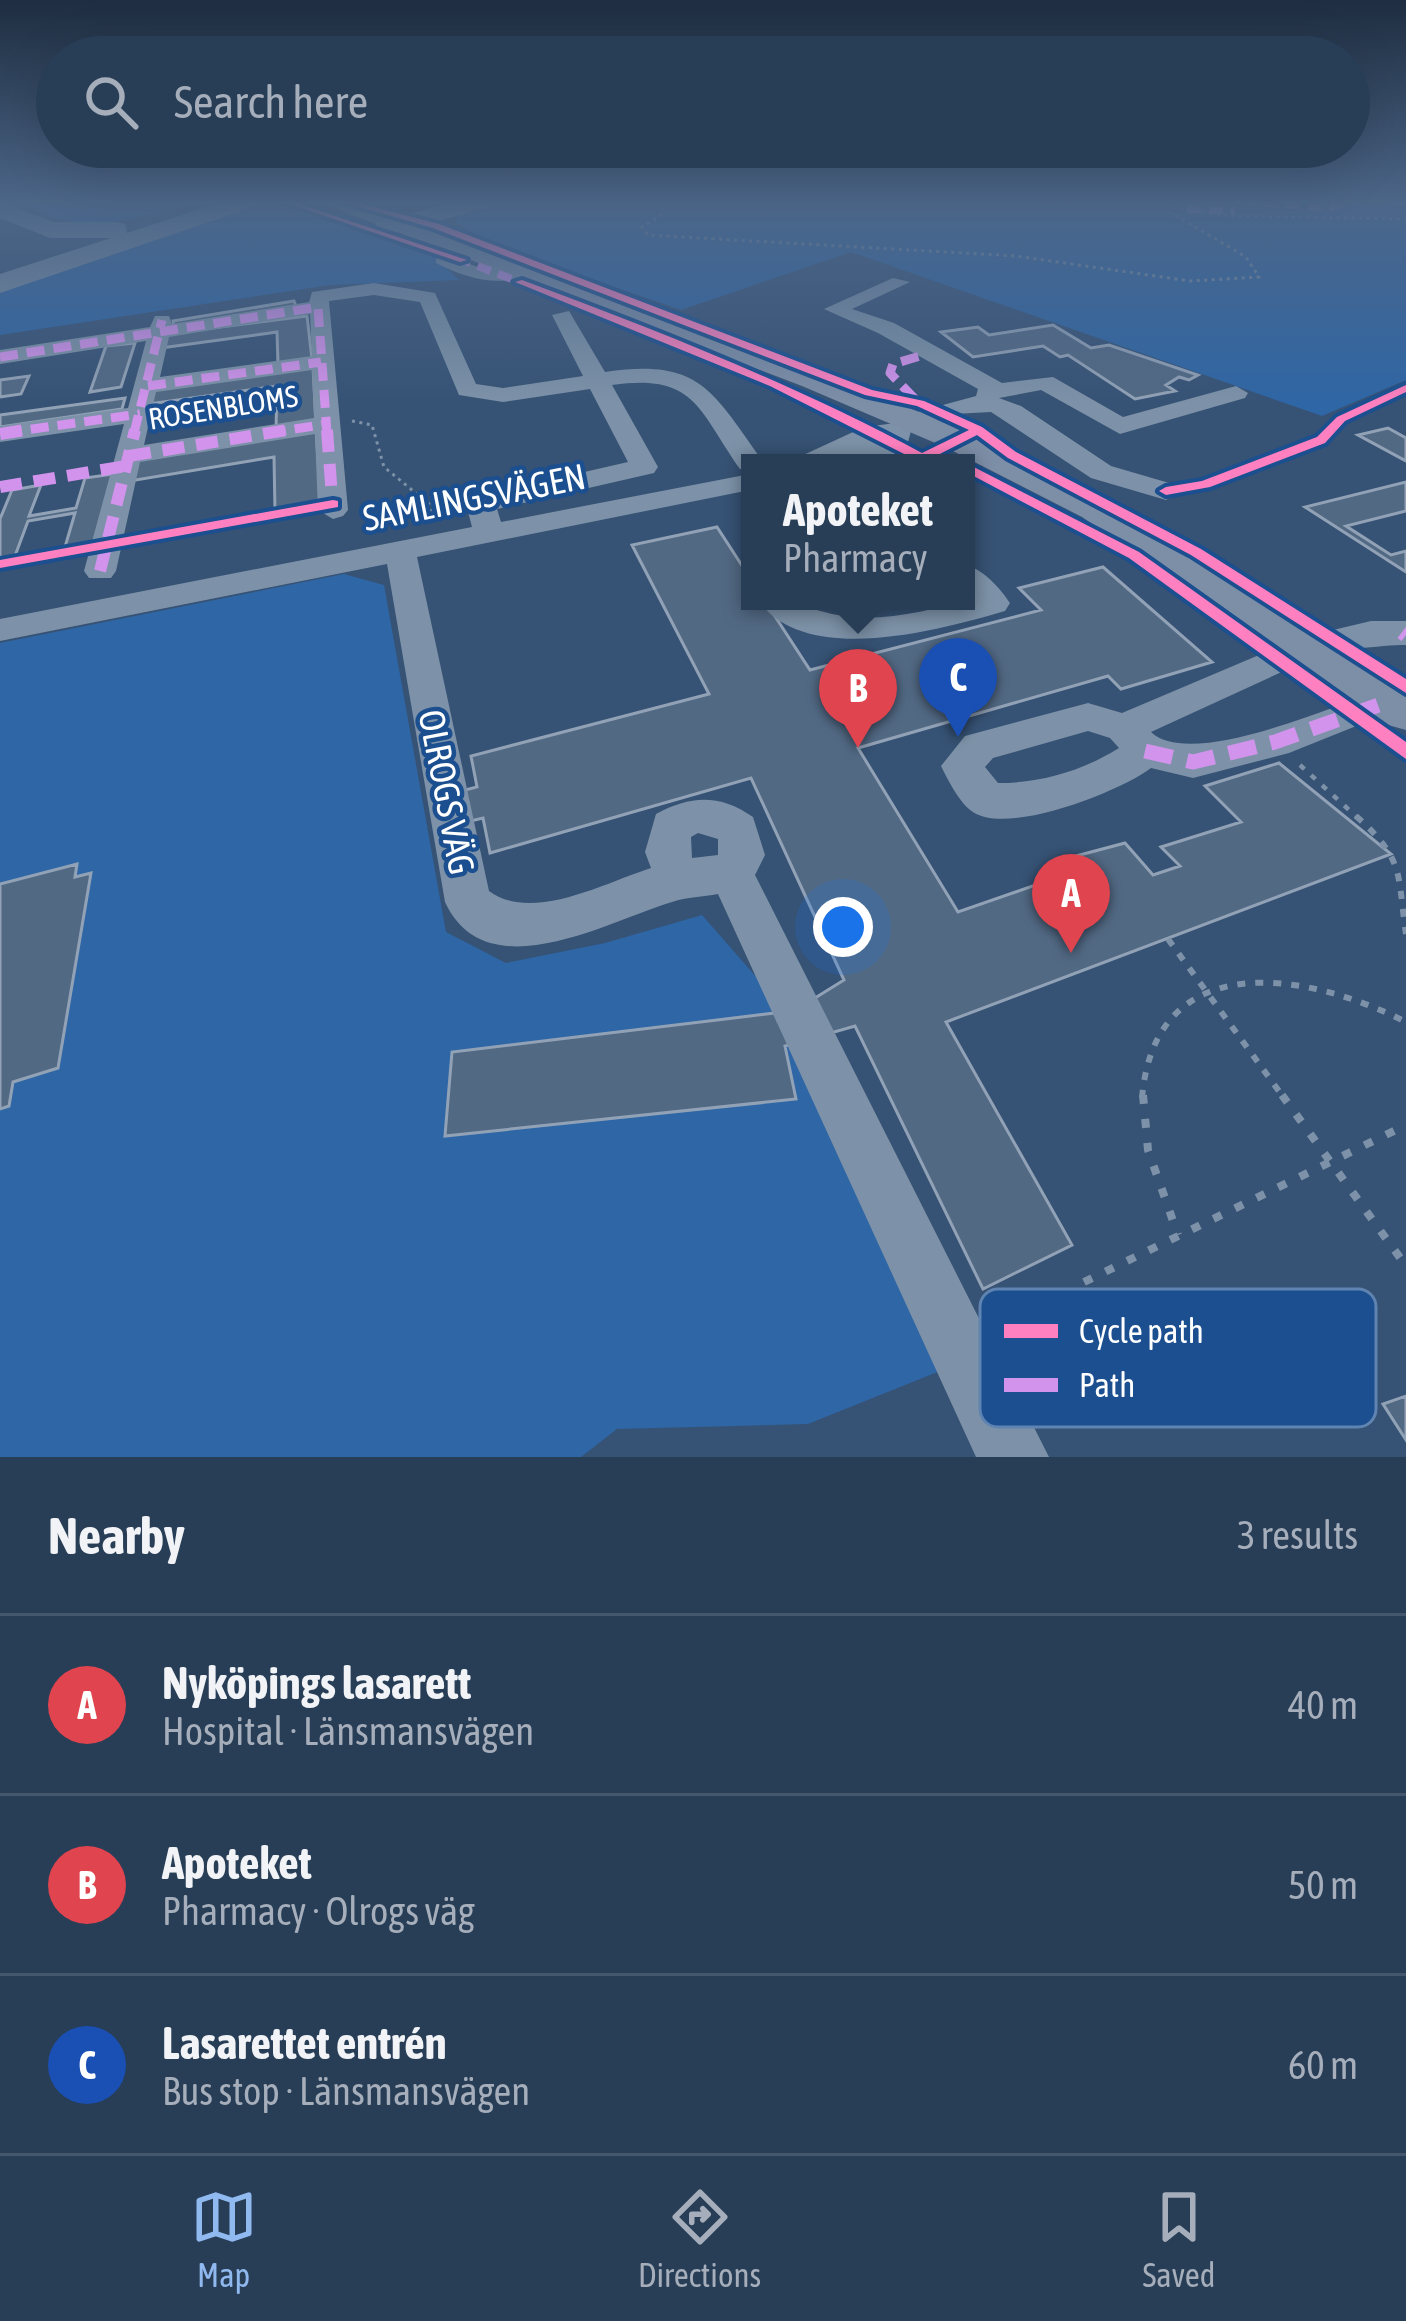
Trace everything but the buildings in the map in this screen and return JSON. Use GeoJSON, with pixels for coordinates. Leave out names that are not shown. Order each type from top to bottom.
{"type":"FeatureCollection","features":[{"type":"Feature","properties":{"kind":"main road"},"geometry":{"type":"LineString","coordinates":[[509,268],[522,272]]}},
{"type":"Feature","properties":{"kind":"main road"},"geometry":{"type":"LineString","coordinates":[[511,268],[908,424],[966,454]]}},
{"type":"Feature","properties":{"kind":"main road"},"geometry":{"type":"LineString","coordinates":[[975,459],[1157,550],[1398,706]]}},
{"type":"Feature","properties":{"kind":"street"},"geometry":{"type":"LineString","coordinates":[[900,282],[834,308],[886,328],[999,391]]}},
{"type":"Feature","properties":{"kind":"street"},"geometry":{"type":"LineString","coordinates":[[333,510],[319,296],[374,289],[428,297],[460,382],[478,395],[655,374],[676,377],[694,387],[743,454]]}},
{"type":"Feature","properties":{"kind":"street"},"geometry":{"type":"LineString","coordinates":[[0,357],[160,326],[318,307]]}},
{"type":"Feature","properties":{"kind":"street"},"geometry":{"type":"LineString","coordinates":[[858,317],[891,312],[920,321]]}},
{"type":"Feature","properties":{"kind":"street"},"geometry":{"type":"LineString","coordinates":[[489,533],[481,504],[644,467],[562,315]]}},
{"type":"Feature","properties":{"kind":"street","name":"ROSENBLOMS"},"geometry":{"type":"LineString","coordinates":[[100,571],[160,326]]}},
{"type":"Feature","properties":{"kind":"street"},"geometry":{"type":"LineString","coordinates":[[148,386],[321,362]]}},
{"type":"Feature","properties":{"kind":"street"},"geometry":{"type":"LineString","coordinates":[[821,454],[965,401],[1045,382],[1120,426],[1236,393]]}},
{"type":"Feature","properties":{"kind":"street"},"geometry":{"type":"LineString","coordinates":[[965,401],[1018,411],[1095,470],[1166,490]]}},
{"type":"Feature","properties":{"kind":"street"},"geometry":{"type":"LineString","coordinates":[[0,434],[140,414]]}},
{"type":"Feature","properties":{"kind":"street","name":"ROSENBLOMS"},"geometry":{"type":"LineString","coordinates":[[129,456],[327,424]]}},
{"type":"Feature","properties":{"kind":"street"},"geometry":{"type":"LineString","coordinates":[[869,454],[897,444],[908,424]]}},
{"type":"Feature","properties":{"kind":"street","name":"SAMLINGSVÄGEN"},"geometry":{"type":"LineString","coordinates":[[0,630],[741,484]]}},
{"type":"Feature","properties":{"kind":"street","name":"OLROGS VÄG"},"geometry":{"type":"LineString","coordinates":[[419,547],[468,902],[496,924],[534,926],[704,877],[980,1397]]}},
{"type":"Feature","properties":{"kind":"street"},"geometry":{"type":"LineString","coordinates":[[975,584],[993,603],[975,608]]}},
{"type":"Feature","properties":{"kind":"street"},"geometry":{"type":"LineString","coordinates":[[789,610],[801,618],[868,629],[901,629],[968,610]]}},
{"type":"Feature","properties":{"kind":"street"},"geometry":{"type":"LineString","coordinates":[[836,610],[875,615],[891,610]]}},
{"type":"Feature","properties":{"kind":"street"},"geometry":{"type":"LineString","coordinates":[[1345,638],[1371,632],[1406,633]]}},
{"type":"Feature","properties":{"kind":"street"},"geometry":{"type":"LineString","coordinates":[[1273,661],[1135,740],[1193,762],[1398,706]]}},
{"type":"Feature","properties":{"kind":"street","name":"OLROGS VÄG"},"geometry":{"type":"LineString","coordinates":[[996,1427],[1012,1457]]}},
{"type":"Feature","properties":{"kind":"path"},"geometry":{"type":"LineString","coordinates":[[1099,268],[1190,281],[1258,277],[1253,268]]}},
{"type":"Feature","properties":{"kind":"path"},"geometry":{"type":"LineString","coordinates":[[327,424],[372,425],[385,467],[429,504],[419,547]]}},
{"type":"Feature","properties":{"kind":"path"},"geometry":{"type":"LineString","coordinates":[[1274,742],[1388,844],[1396,863],[1406,934]]}},
{"type":"Feature","properties":{"kind":"path"},"geometry":{"type":"LineString","coordinates":[[1168,939],[1406,1266]]}},
{"type":"Feature","properties":{"kind":"path"},"geometry":{"type":"LineString","coordinates":[[1178,1235],[1153,1174],[1142,1115],[1148,1056],[1172,1014],[1204,990],[1235,982],[1321,987],[1376,1005],[1406,1022]]}},
{"type":"Feature","properties":{"kind":"path"},"geometry":{"type":"LineString","coordinates":[[1084,1282],[1406,1124]]}},
{"type":"Feature","properties":{"kind":"shaded area"},"geometry":{"type":"Polygon","coordinates":[[[71,268],[447,268],[459,280],[330,285],[0,335],[0,292],[71,268]]]}},
{"type":"Feature","properties":{"kind":"shaded area"},"geometry":{"type":"Polygon","coordinates":[[[560,268],[804,268],[681,310],[560,268]]]}},
{"type":"Feature","properties":{"kind":"shaded area"},"geometry":{"type":"Polygon","coordinates":[[[897,268],[1406,268],[1406,380],[1322,416],[897,268]]]}},
{"type":"Feature","properties":{"kind":"shaded area"},"geometry":{"type":"Polygon","coordinates":[[[344,574],[384,585],[446,932],[506,963],[605,943],[702,915],[766,988],[945,1369],[808,1424],[617,1429],[581,1457],[0,1457],[0,643],[344,574]]]}},
{"type":"Feature","properties":{"kind":"marked path"},"geometry":{"type":"LineString","coordinates":[[483,268],[530,286]]}},
{"type":"Feature","properties":{"kind":"marked path"},"geometry":{"type":"LineString","coordinates":[[0,357],[318,307],[333,510]]}},
{"type":"Feature","properties":{"kind":"marked path"},"geometry":{"type":"LineString","coordinates":[[100,571],[162,320]]}},
{"type":"Feature","properties":{"kind":"marked path"},"geometry":{"type":"LineString","coordinates":[[915,399],[890,373],[893,364],[927,354]]}},
{"type":"Feature","properties":{"kind":"marked path"},"geometry":{"type":"LineString","coordinates":[[148,386],[321,362]]}},
{"type":"Feature","properties":{"kind":"marked path"},"geometry":{"type":"LineString","coordinates":[[0,434],[140,414]]}},
{"type":"Feature","properties":{"kind":"marked path"},"geometry":{"type":"LineString","coordinates":[[129,456],[327,424]]}},
{"type":"Feature","properties":{"kind":"marked path"},"geometry":{"type":"LineString","coordinates":[[0,487],[126,466]]}},
{"type":"Feature","properties":{"kind":"marked path"},"geometry":{"type":"LineString","coordinates":[[1402,632],[1406,635]]}},
{"type":"Feature","properties":{"kind":"marked path"},"geometry":{"type":"LineString","coordinates":[[1145,751],[1193,762],[1275,742],[1390,701]]}},
{"type":"Feature","properties":{"kind":"cycle path"},"geometry":{"type":"LineString","coordinates":[[545,268],[869,393],[920,403],[978,430],[1012,455],[1196,552],[1406,687]]}},
{"type":"Feature","properties":{"kind":"cycle path"},"geometry":{"type":"LineString","coordinates":[[519,282],[774,384],[915,454]]}},
{"type":"Feature","properties":{"kind":"cycle path"},"geometry":{"type":"LineString","coordinates":[[1166,491],[1205,484],[1321,440],[1341,419],[1406,388]]}},
{"type":"Feature","properties":{"kind":"cycle path"},"geometry":{"type":"LineString","coordinates":[[930,454],[978,430]]}},
{"type":"Feature","properties":{"kind":"cycle path"},"geometry":{"type":"LineString","coordinates":[[975,472],[1134,555],[1406,752]]}},
{"type":"Feature","properties":{"kind":"cycle path"},"geometry":{"type":"LineString","coordinates":[[0,564],[333,504]]}},
{"type":"Feature","properties":{"kind":"place","name":"Lasarettet entrén"},"geometry":{"type":"Point","coordinates":[958,737]}},
{"type":"Feature","properties":{"kind":"place","name":"Apoteket"},"geometry":{"type":"Point","coordinates":[858,748]}},
{"type":"Feature","properties":{"kind":"place","name":"Nyköpings lasarett"},"geometry":{"type":"Point","coordinates":[1071,953]}}]}
